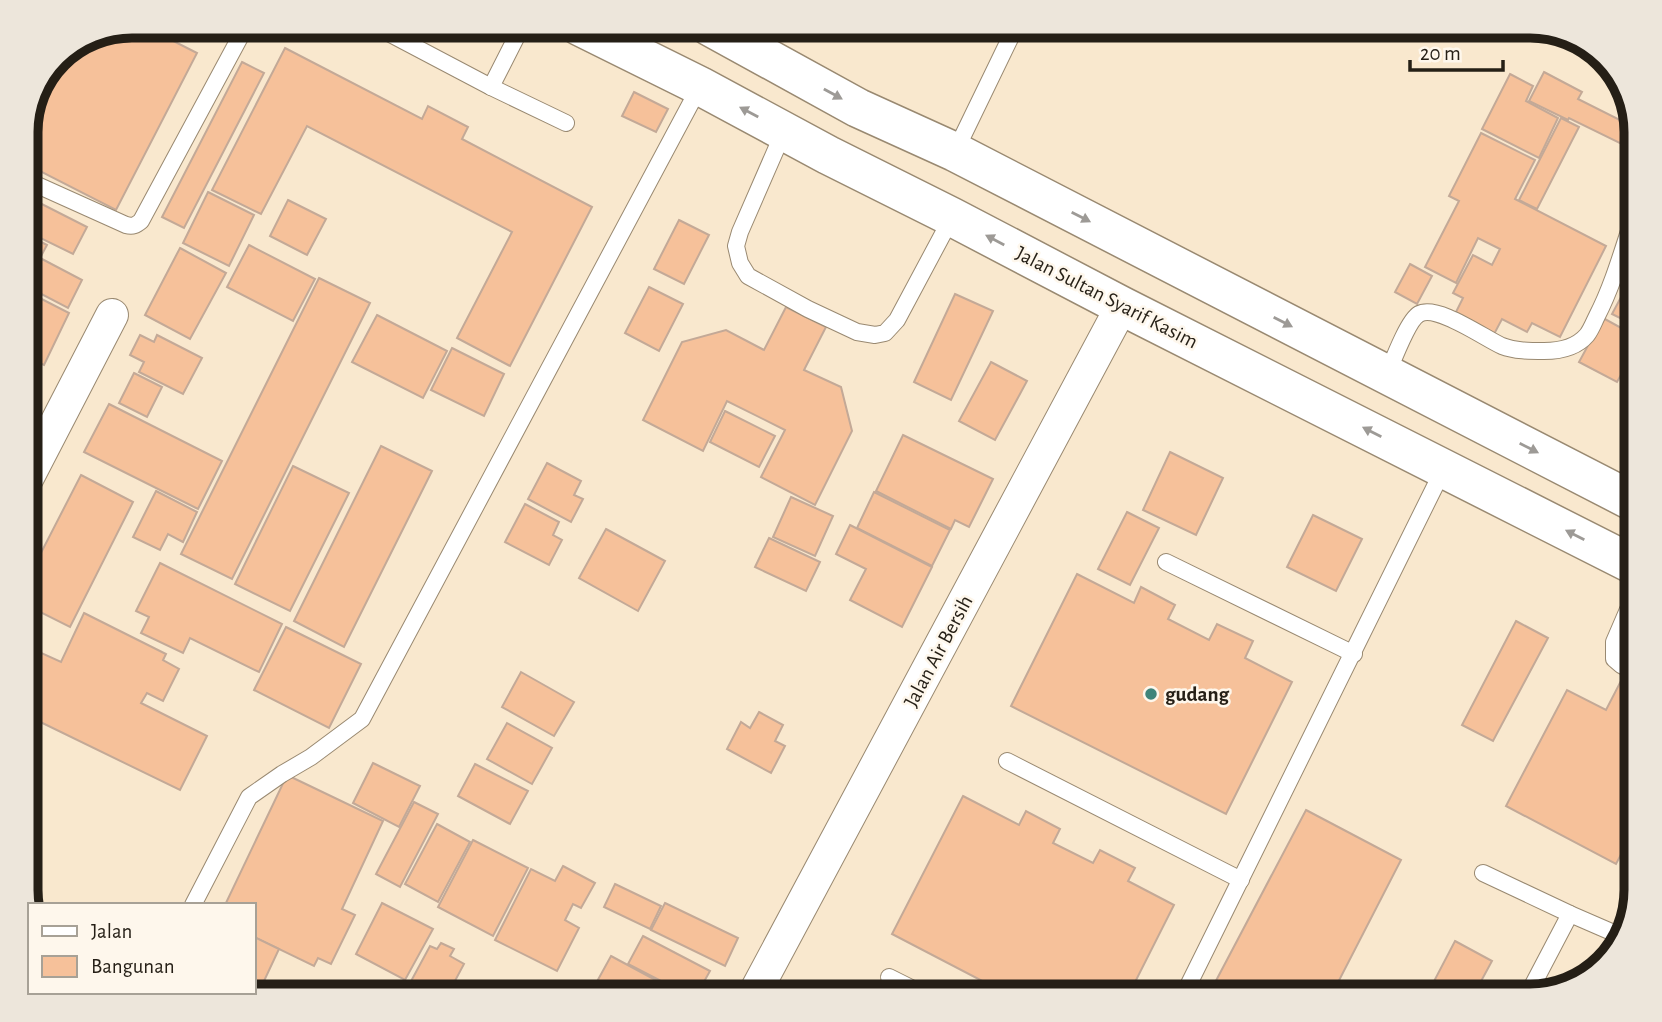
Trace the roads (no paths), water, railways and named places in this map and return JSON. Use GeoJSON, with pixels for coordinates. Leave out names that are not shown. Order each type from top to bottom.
{"type":"FeatureCollection","features":[{"type":"Feature","properties":{"kind":"street","name":"Jalan Sultan Syarif Kasim"},"geometry":{"type":"LineString","coordinates":[[603,38],[1122,306],[1624,560]]}},
{"type":"Feature","properties":{"kind":"street"},"geometry":{"type":"LineString","coordinates":[[731,38],[858,108],[954,152],[1623,497]]}},
{"type":"Feature","properties":{"kind":"street","name":"Jalan Air Bersih"},"geometry":{"type":"LineString","coordinates":[[759,984],[1122,306]]}},
{"type":"Feature","properties":{"kind":"street"},"geometry":{"type":"LineString","coordinates":[[39,456],[112,315]]}},
{"type":"Feature","properties":{"kind":"street"},"geometry":{"type":"LineString","coordinates":[[1455,474],[1490,429]]}},
{"type":"Feature","properties":{"kind":"lane"},"geometry":{"type":"LineString","coordinates":[[39,186],[131,227],[137,225],[240,38]]}},
{"type":"Feature","properties":{"kind":"lane"},"geometry":{"type":"LineString","coordinates":[[398,38],[566,123]]}},
{"type":"Feature","properties":{"kind":"lane"},"geometry":{"type":"LineString","coordinates":[[491,87],[516,38]]}},
{"type":"Feature","properties":{"kind":"lane"},"geometry":{"type":"LineString","coordinates":[[954,152],[1010,38]]}},
{"type":"Feature","properties":{"kind":"lane"},"geometry":{"type":"LineString","coordinates":[[194,903],[249,797],[311,757],[362,719],[700,86]]}},
{"type":"Feature","properties":{"kind":"lane"},"geometry":{"type":"LineString","coordinates":[[785,131],[736,246],[740,263],[748,276],[808,310],[857,332],[876,335],[885,333],[897,320],[952,218]]}},
{"type":"Feature","properties":{"kind":"lane"},"geometry":{"type":"LineString","coordinates":[[1387,375],[1411,323],[1418,314],[1428,312],[1441,314],[1503,346],[1524,351],[1568,349],[1587,334],[1596,319],[1623,247]]}},
{"type":"Feature","properties":{"kind":"lane"},"geometry":{"type":"LineString","coordinates":[[1190,984],[1354,654],[1455,474]]}},
{"type":"Feature","properties":{"kind":"lane"},"geometry":{"type":"LineString","coordinates":[[1166,562],[1354,654]]}},
{"type":"Feature","properties":{"kind":"lane"},"geometry":{"type":"LineString","coordinates":[[1624,620],[1614,642],[1614,659],[1624,667]]}},
{"type":"Feature","properties":{"kind":"lane"},"geometry":{"type":"LineString","coordinates":[[1007,761],[1241,880]]}},
{"type":"Feature","properties":{"kind":"lane"},"geometry":{"type":"LineString","coordinates":[[1483,873],[1613,932]]}},
{"type":"Feature","properties":{"kind":"lane"},"geometry":{"type":"LineString","coordinates":[[1533,984],[1570,914]]}},
{"type":"Feature","properties":{"kind":"lane"},"geometry":{"type":"LineString","coordinates":[[889,977],[903,984]]}},
{"type":"Feature","properties":{"kind":"place","name":"gudang"},"geometry":{"type":"Point","coordinates":[1151,694]}}]}
